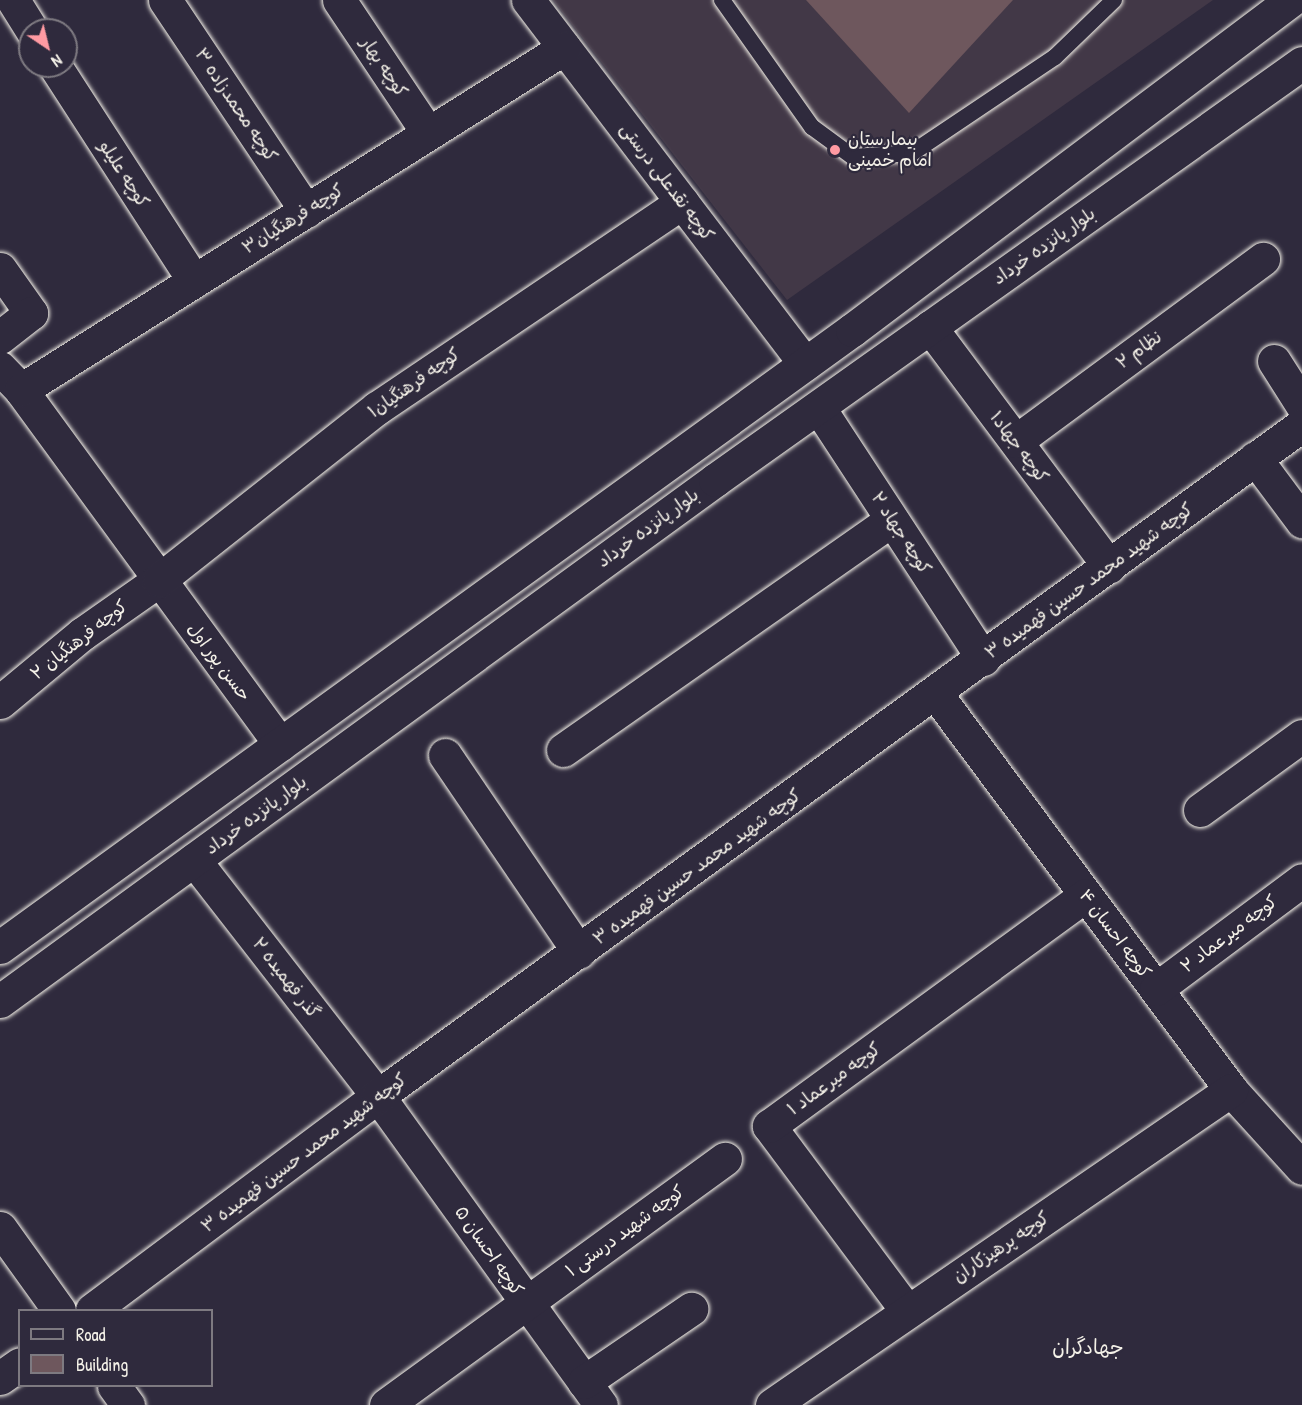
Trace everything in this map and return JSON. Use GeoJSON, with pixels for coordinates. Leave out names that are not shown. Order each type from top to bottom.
{"type":"FeatureCollection","features":[{"type":"Feature","properties":{"kind":"street"},"geometry":{"type":"LineString","coordinates":[[13,0],[24,18]]}},
{"type":"Feature","properties":{"kind":"street","name":"کوچه محمدزاده ۳"},"geometry":{"type":"LineString","coordinates":[[165,0],[306,211]]}},
{"type":"Feature","properties":{"kind":"street","name":"کوچه بهار"},"geometry":{"type":"LineString","coordinates":[[339,0],[428,134]]}},
{"type":"Feature","properties":{"kind":"street","name":"کوچه نقدعلی درستی"},"geometry":{"type":"LineString","coordinates":[[528,0],[805,364]]}},
{"type":"Feature","properties":{"kind":"street"},"geometry":{"type":"LineString","coordinates":[[0,947],[805,364],[1291,0]]}},
{"type":"Feature","properties":{"kind":"street","name":"کوچه فرهنگیان۳"},"geometry":{"type":"LineString","coordinates":[[11,379],[194,281],[564,48]]}},
{"type":"Feature","properties":{"kind":"street","name":"بلوار پانزده خرداد"},"geometry":{"type":"LineString","coordinates":[[0,1001],[930,327],[1302,63]]}},
{"type":"Feature","properties":{"kind":"street","name":"کوچه علیلو"},"geometry":{"type":"LineString","coordinates":[[63,78],[194,281]]}},
{"type":"Feature","properties":{"kind":"street","name":"کوچه فرهنگیان۱"},"geometry":{"type":"LineString","coordinates":[[159,580],[377,408],[682,202]]}},
{"type":"Feature","properties":{"kind":"street","name":"نظام ۲"},"geometry":{"type":"LineString","coordinates":[[1016,441],[1263,259]]}},
{"type":"Feature","properties":{"kind":"street"},"geometry":{"type":"LineString","coordinates":[[0,269],[31,313],[0,337]]}},
{"type":"Feature","properties":{"kind":"street","name":"کوچه جهاد۱"},"geometry":{"type":"LineString","coordinates":[[930,327],[1109,566]]}},
{"type":"Feature","properties":{"kind":"street"},"geometry":{"type":"LineString","coordinates":[[1274,361],[1302,405]]}},
{"type":"Feature","properties":{"kind":"street","name":"حسن پور اول"},"geometry":{"type":"LineString","coordinates":[[11,379],[280,744]]}},
{"type":"Feature","properties":{"kind":"street","name":"کوچه جهاد ۲"},"geometry":{"type":"LineString","coordinates":[[819,408],[983,659]]}},
{"type":"Feature","properties":{"kind":"street","name":"کوچه شهید محمد حسین فهمیده ۳"},"geometry":{"type":"LineString","coordinates":[[95,1309],[378,1096],[936,694],[1302,425]]}},
{"type":"Feature","properties":{"kind":"street"},"geometry":{"type":"LineString","coordinates":[[1256,458],[1302,521]]}},
{"type":"Feature","properties":{"kind":"street"},"geometry":{"type":"LineString","coordinates":[[563,750],[892,520]]}},
{"type":"Feature","properties":{"kind":"street","name":"کوچه فرهنگیان ۲"},"geometry":{"type":"LineString","coordinates":[[0,702],[82,634],[159,580]]}},
{"type":"Feature","properties":{"kind":"street","name":"کوچه احسان ۴"},"geometry":{"type":"LineString","coordinates":[[936,694],[1231,1090],[1302,1168]]}},
{"type":"Feature","properties":{"kind":"street"},"geometry":{"type":"LineString","coordinates":[[1200,810],[1302,736]]}},
{"type":"Feature","properties":{"kind":"street"},"geometry":{"type":"LineString","coordinates":[[445,755],[579,952]]}},
{"type":"Feature","properties":{"kind":"street","name":"گذر فهمیده ۲"},"geometry":{"type":"LineString","coordinates":[[194,860],[378,1096]]}},
{"type":"Feature","properties":{"kind":"street","name":"کوچه میرعماد ۲"},"geometry":{"type":"LineString","coordinates":[[1156,989],[1302,880]]}},
{"type":"Feature","properties":{"kind":"street","name":"کوچه میرعماد ۱"},"geometry":{"type":"LineString","coordinates":[[907,1311],[769,1126],[1086,895]]}},
{"type":"Feature","properties":{"kind":"street","name":"کوچه پرهیزکاران"},"geometry":{"type":"LineString","coordinates":[[772,1405],[1231,1090]]}},
{"type":"Feature","properties":{"kind":"street","name":"کوچه احسان ۵"},"geometry":{"type":"LineString","coordinates":[[378,1096],[593,1394]]}},
{"type":"Feature","properties":{"kind":"street","name":"کوچه شهید درستی ۱"},"geometry":{"type":"LineString","coordinates":[[386,1405],[725,1159]]}},
{"type":"Feature","properties":{"kind":"street"},"geometry":{"type":"LineString","coordinates":[[0,1228],[58,1309]]}},
{"type":"Feature","properties":{"kind":"street"},"geometry":{"type":"LineString","coordinates":[[593,1394],[690,1309]]}},
{"type":"Feature","properties":{"kind":"street"},"geometry":{"type":"LineString","coordinates":[[0,1378],[18,1365]]}},
{"type":"Feature","properties":{"kind":"street"},"geometry":{"type":"LineString","coordinates":[[115,1387],[128,1405]]}},
{"type":"Feature","properties":{"kind":"lane"},"geometry":{"type":"LineString","coordinates":[[722,0],[812,128],[853,158],[912,153],[1055,57],[1114,0]]}},
{"type":"Feature","properties":{"kind":"shaded area","name":"بیمارستان امام خمینی"},"geometry":{"type":"Polygon","coordinates":[[[553,0],[1213,0],[787,300],[553,0]]]}},
{"type":"Feature","properties":{"kind":"building"},"geometry":{"type":"Polygon","coordinates":[[[806,0],[1013,0],[909,113],[806,0]]]}},
{"type":"Feature","properties":{"kind":"place","name":"بیمارستان امام خمینی"},"geometry":{"type":"Point","coordinates":[835,150]}},
{"type":"Feature","properties":{"kind":"district","name":"جهادگران"},"geometry":{"type":"Point","coordinates":[1088,1346]}}]}
